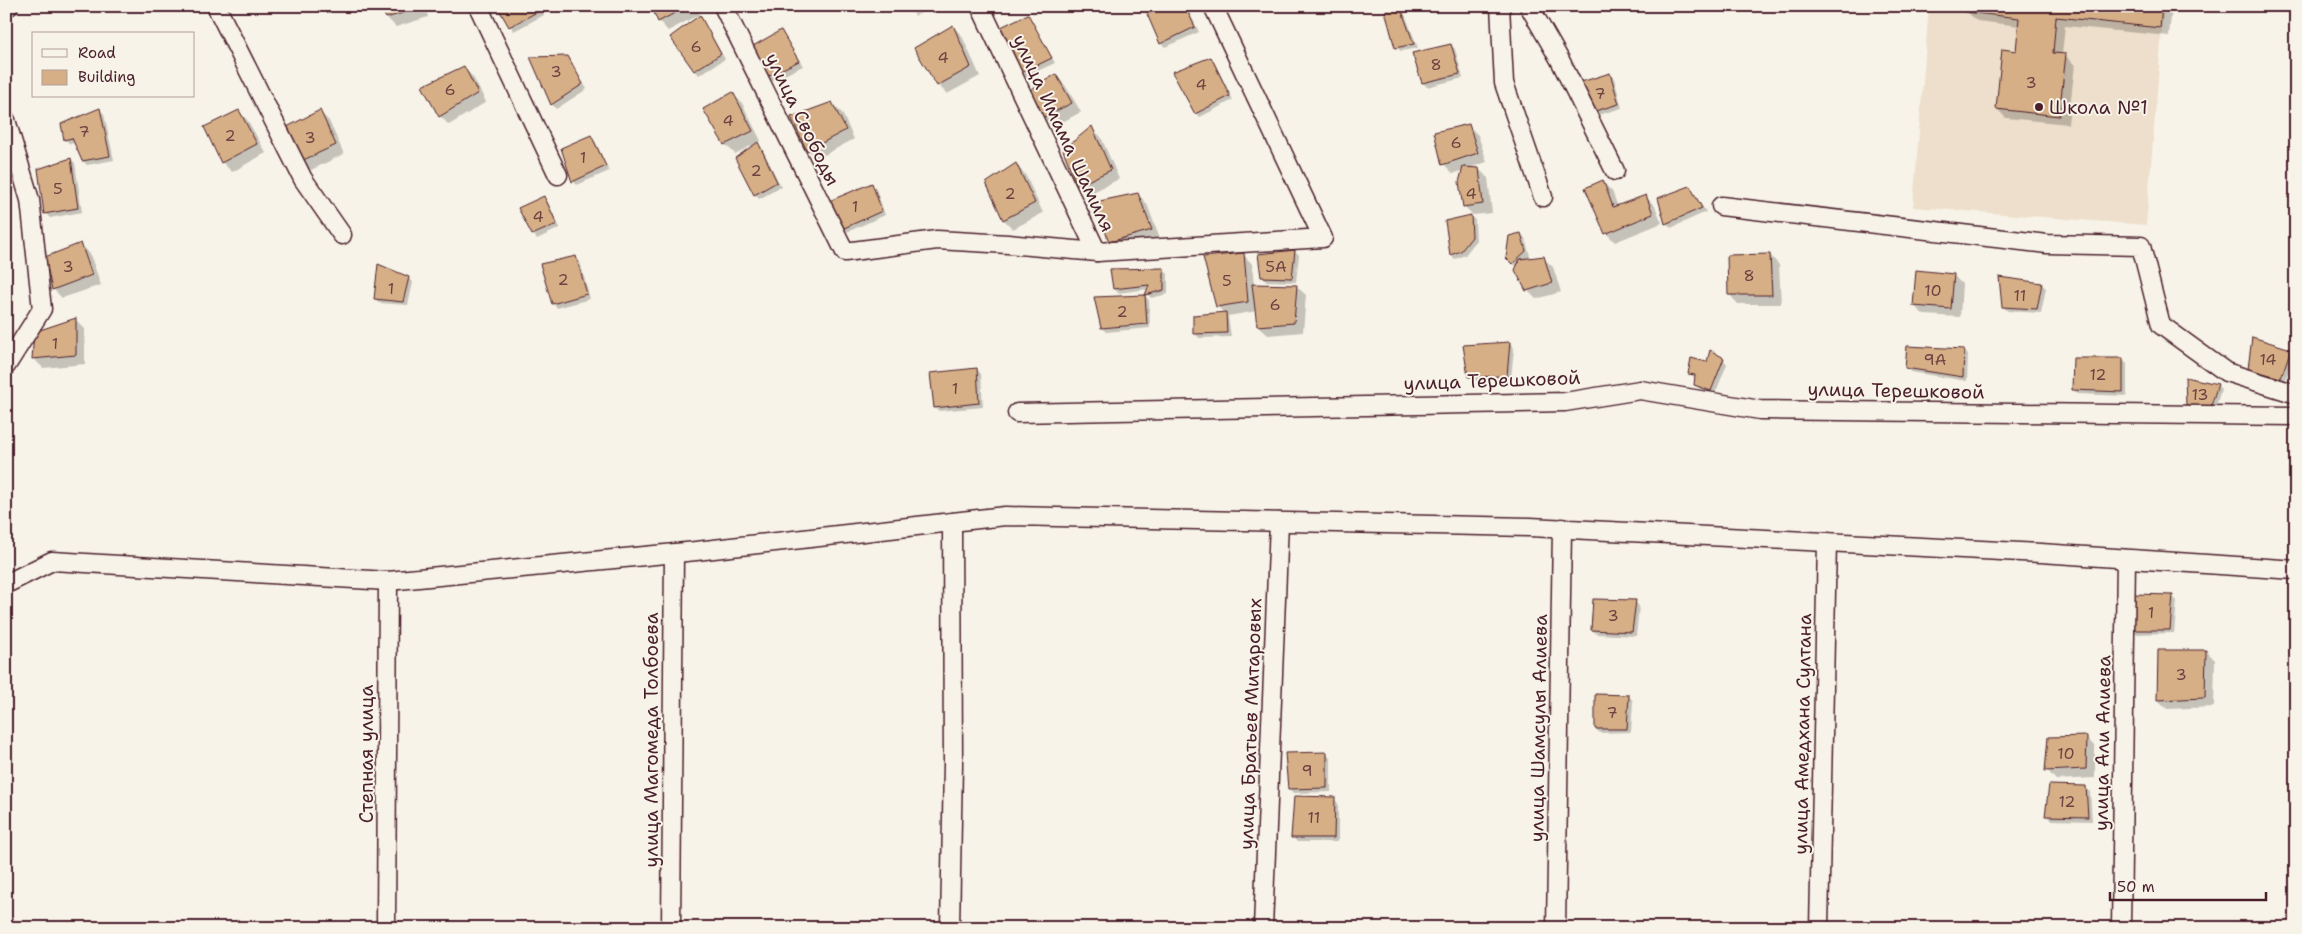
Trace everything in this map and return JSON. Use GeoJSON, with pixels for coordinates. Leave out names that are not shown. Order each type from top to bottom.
{"type":"FeatureCollection","features":[{"type":"Feature","properties":{"kind":"street"},"geometry":{"type":"LineString","coordinates":[[216,6],[303,179],[342,235]]}},
{"type":"Feature","properties":{"kind":"street"},"geometry":{"type":"LineString","coordinates":[[478,6],[558,175]]}},
{"type":"Feature","properties":{"kind":"street","name":"улица Свободы"},"geometry":{"type":"LineString","coordinates":[[723,6],[845,252],[937,240],[1097,252]]}},
{"type":"Feature","properties":{"kind":"street","name":"улица Имама Шамиля"},"geometry":{"type":"LineString","coordinates":[[980,6],[1097,252]]}},
{"type":"Feature","properties":{"kind":"street"},"geometry":{"type":"LineString","coordinates":[[1097,252],[1323,238],[1213,6]]}},
{"type":"Feature","properties":{"kind":"street"},"geometry":{"type":"LineString","coordinates":[[1500,6],[1504,83],[1543,197]]}},
{"type":"Feature","properties":{"kind":"street"},"geometry":{"type":"LineString","coordinates":[[1528,6],[1560,60],[1615,171]]}},
{"type":"Feature","properties":{"kind":"street"},"geometry":{"type":"LineString","coordinates":[[6,120],[30,200],[42,309],[6,366]]}},
{"type":"Feature","properties":{"kind":"street"},"geometry":{"type":"LineString","coordinates":[[1721,206],[2046,244],[2141,246],[2161,325],[2226,372],[2296,394]]}},
{"type":"Feature","properties":{"kind":"street","name":"улица Терешковой"},"geometry":{"type":"LineString","coordinates":[[1018,413],[1565,402],[1640,390],[1760,410],[2296,416]]}},
{"type":"Feature","properties":{"kind":"street"},"geometry":{"type":"LineString","coordinates":[[6,584],[52,561],[388,581],[674,553],[1005,516],[1562,528],[2296,570]]}},
{"type":"Feature","properties":{"kind":"street"},"geometry":{"type":"LineString","coordinates":[[950,928],[953,764],[952,522]]}},
{"type":"Feature","properties":{"kind":"street","name":"улица Братьев Митаровых"},"geometry":{"type":"LineString","coordinates":[[1263,928],[1279,522]]}},
{"type":"Feature","properties":{"kind":"street","name":"улица Шамсулы Алиева"},"geometry":{"type":"LineString","coordinates":[[1556,928],[1562,528]]}},
{"type":"Feature","properties":{"kind":"street","name":"улица Амедхана Султана"},"geometry":{"type":"LineString","coordinates":[[1819,928],[1827,542]]}},
{"type":"Feature","properties":{"kind":"street","name":"улица Магомеда Толбоева"},"geometry":{"type":"LineString","coordinates":[[671,928],[674,553]]}},
{"type":"Feature","properties":{"kind":"street","name":"улица Али Алиева"},"geometry":{"type":"LineString","coordinates":[[2120,928],[2126,559]]}},
{"type":"Feature","properties":{"kind":"street","name":"Степная улица"},"geometry":{"type":"LineString","coordinates":[[386,928],[388,581]]}},
{"type":"Feature","properties":{"kind":"shaded area","name":"Школа №1"},"geometry":{"type":"Polygon","coordinates":[[[1929,6],[2164,6],[2146,225],[1913,207],[1929,6]]]}},
{"type":"Feature","properties":{"kind":"building"},"geometry":{"type":"Polygon","coordinates":[[[380,6],[419,6],[420,8],[386,18],[380,6]]]}},
{"type":"Feature","properties":{"kind":"building"},"geometry":{"type":"Polygon","coordinates":[[[497,6],[539,6],[541,10],[509,27],[497,6]]]}},
{"type":"Feature","properties":{"kind":"building"},"geometry":{"type":"Polygon","coordinates":[[[651,6],[688,6],[658,22],[651,6]]]}},
{"type":"Feature","properties":{"kind":"building"},"geometry":{"type":"Polygon","coordinates":[[[907,6],[923,6],[910,12],[907,6]]]}},
{"type":"Feature","properties":{"kind":"building"},"geometry":{"type":"Polygon","coordinates":[[[1171,6],[1185,6],[1195,27],[1160,44],[1147,14],[1171,6]]]}},
{"type":"Feature","properties":{"kind":"building"},"geometry":{"type":"Polygon","coordinates":[[[1400,6],[1414,44],[1395,48],[1385,11],[1400,6]]]}},
{"type":"Feature","properties":{"kind":"building"},"geometry":{"type":"Polygon","coordinates":[[[1967,6],[2162,6],[2160,28],[2056,17],[2053,53],[2066,54],[2059,116],[1996,109],[2002,49],[2016,51],[2019,18],[1966,12],[1967,6]]]}},
{"type":"Feature","properties":{"kind":"building"},"geometry":{"type":"Polygon","coordinates":[[[1028,14],[1052,58],[1019,74],[999,28],[1028,14]]]}},
{"type":"Feature","properties":{"kind":"building"},"geometry":{"type":"Polygon","coordinates":[[[700,15],[721,54],[694,71],[670,37],[700,15]]]}},
{"type":"Feature","properties":{"kind":"building"},"geometry":{"type":"Polygon","coordinates":[[[953,25],[971,67],[937,86],[914,48],[953,25]]]}},
{"type":"Feature","properties":{"kind":"building"},"geometry":{"type":"Polygon","coordinates":[[[781,30],[799,61],[766,77],[753,46],[781,30]]]}},
{"type":"Feature","properties":{"kind":"building"},"geometry":{"type":"Polygon","coordinates":[[[1451,44],[1460,74],[1422,83],[1412,53],[1451,44]]]}},
{"type":"Feature","properties":{"kind":"building"},"geometry":{"type":"Polygon","coordinates":[[[568,56],[583,84],[551,105],[530,57],[568,56]]]}},
{"type":"Feature","properties":{"kind":"building"},"geometry":{"type":"Polygon","coordinates":[[[1211,57],[1230,96],[1195,114],[1172,72],[1211,57]]]}},
{"type":"Feature","properties":{"kind":"building"},"geometry":{"type":"Polygon","coordinates":[[[464,66],[478,93],[439,117],[422,86],[464,66]]]}},
{"type":"Feature","properties":{"kind":"building"},"geometry":{"type":"Polygon","coordinates":[[[1610,73],[1619,104],[1592,112],[1578,83],[1610,73]]]}},
{"type":"Feature","properties":{"kind":"building"},"geometry":{"type":"Polygon","coordinates":[[[1056,74],[1072,103],[1042,118],[1030,90],[1056,74]]]}},
{"type":"Feature","properties":{"kind":"building"},"geometry":{"type":"Polygon","coordinates":[[[733,92],[753,131],[724,145],[703,109],[733,92]]]}},
{"type":"Feature","properties":{"kind":"building"},"geometry":{"type":"Polygon","coordinates":[[[832,102],[846,130],[807,151],[791,117],[832,102]]]}},
{"type":"Feature","properties":{"kind":"building"},"geometry":{"type":"Polygon","coordinates":[[[100,108],[110,156],[82,161],[72,138],[64,140],[61,124],[100,108]]]}},
{"type":"Feature","properties":{"kind":"building"},"geometry":{"type":"Polygon","coordinates":[[[239,110],[257,144],[221,163],[204,127],[239,110]]]}},
{"type":"Feature","properties":{"kind":"building"},"geometry":{"type":"Polygon","coordinates":[[[320,110],[336,145],[301,161],[285,128],[320,110]]]}},
{"type":"Feature","properties":{"kind":"building"},"geometry":{"type":"Polygon","coordinates":[[[1469,124],[1478,153],[1442,165],[1434,132],[1469,124]]]}},
{"type":"Feature","properties":{"kind":"building"},"geometry":{"type":"Polygon","coordinates":[[[1092,126],[1111,170],[1077,186],[1063,150],[1092,126]]]}},
{"type":"Feature","properties":{"kind":"building"},"geometry":{"type":"Polygon","coordinates":[[[591,135],[606,166],[572,182],[561,148],[591,135]]]}},
{"type":"Feature","properties":{"kind":"building"},"geometry":{"type":"Polygon","coordinates":[[[758,142],[777,182],[754,195],[735,158],[758,142]]]}},
{"type":"Feature","properties":{"kind":"building"},"geometry":{"type":"Polygon","coordinates":[[[71,158],[78,208],[44,214],[38,169],[71,158]]]}},
{"type":"Feature","properties":{"kind":"building"},"geometry":{"type":"Polygon","coordinates":[[[1016,163],[1035,203],[1003,220],[986,183],[1016,163]]]}},
{"type":"Feature","properties":{"kind":"building"},"geometry":{"type":"Polygon","coordinates":[[[1463,167],[1479,168],[1483,204],[1463,207],[1459,182],[1463,167]]]}},
{"type":"Feature","properties":{"kind":"building"},"geometry":{"type":"Polygon","coordinates":[[[1603,180],[1613,207],[1646,195],[1653,214],[1605,234],[1585,188],[1603,180]]]}},
{"type":"Feature","properties":{"kind":"building"},"geometry":{"type":"Polygon","coordinates":[[[872,183],[882,211],[842,229],[829,201],[872,183]]]}},
{"type":"Feature","properties":{"kind":"building"},"geometry":{"type":"Polygon","coordinates":[[[1690,186],[1702,208],[1665,224],[1658,198],[1690,186]]]}},
{"type":"Feature","properties":{"kind":"building"},"geometry":{"type":"Polygon","coordinates":[[[1138,193],[1152,230],[1109,242],[1095,202],[1138,193]]]}},
{"type":"Feature","properties":{"kind":"building"},"geometry":{"type":"Polygon","coordinates":[[[544,196],[557,224],[532,235],[518,208],[544,196]]]}},
{"type":"Feature","properties":{"kind":"building"},"geometry":{"type":"Polygon","coordinates":[[[1471,215],[1472,237],[1461,251],[1450,255],[1445,221],[1471,215]]]}},
{"type":"Feature","properties":{"kind":"building"},"geometry":{"type":"Polygon","coordinates":[[[1521,233],[1526,251],[1512,264],[1506,258],[1509,236],[1521,233]]]}},
{"type":"Feature","properties":{"kind":"building"},"geometry":{"type":"Polygon","coordinates":[[[81,243],[92,275],[52,290],[45,257],[81,243]]]}},
{"type":"Feature","properties":{"kind":"building"},"geometry":{"type":"Polygon","coordinates":[[[1295,250],[1292,278],[1261,277],[1258,254],[1295,250]]]}},
{"type":"Feature","properties":{"kind":"building"},"geometry":{"type":"Polygon","coordinates":[[[1244,253],[1248,302],[1216,307],[1203,257],[1244,253]]]}},
{"type":"Feature","properties":{"kind":"building"},"geometry":{"type":"Polygon","coordinates":[[[1770,254],[1772,295],[1728,295],[1727,255],[1770,254]]]}},
{"type":"Feature","properties":{"kind":"building"},"geometry":{"type":"Polygon","coordinates":[[[576,256],[587,294],[552,304],[540,264],[576,256]]]}},
{"type":"Feature","properties":{"kind":"building"},"geometry":{"type":"Polygon","coordinates":[[[1544,256],[1552,283],[1526,291],[1515,270],[1520,259],[1544,256]]]}},
{"type":"Feature","properties":{"kind":"building"},"geometry":{"type":"Polygon","coordinates":[[[378,264],[409,277],[403,302],[374,299],[378,264]]]}},
{"type":"Feature","properties":{"kind":"building"},"geometry":{"type":"Polygon","coordinates":[[[1164,268],[1164,290],[1145,295],[1149,285],[1113,289],[1110,269],[1164,268]]]}},
{"type":"Feature","properties":{"kind":"building"},"geometry":{"type":"Polygon","coordinates":[[[1916,270],[1954,274],[1951,309],[1913,306],[1916,270]]]}},
{"type":"Feature","properties":{"kind":"building"},"geometry":{"type":"Polygon","coordinates":[[[1999,277],[2042,283],[2037,309],[2002,307],[1999,277]]]}},
{"type":"Feature","properties":{"kind":"building"},"geometry":{"type":"Polygon","coordinates":[[[1252,284],[1297,285],[1294,323],[1257,326],[1252,284]]]}},
{"type":"Feature","properties":{"kind":"building"},"geometry":{"type":"Polygon","coordinates":[[[1145,295],[1147,324],[1101,328],[1094,297],[1145,295]]]}},
{"type":"Feature","properties":{"kind":"building"},"geometry":{"type":"Polygon","coordinates":[[[1226,312],[1227,333],[1193,334],[1193,315],[1226,312]]]}},
{"type":"Feature","properties":{"kind":"building"},"geometry":{"type":"Polygon","coordinates":[[[76,318],[76,355],[32,359],[34,332],[76,318]]]}},
{"type":"Feature","properties":{"kind":"building"},"geometry":{"type":"Polygon","coordinates":[[[2252,337],[2291,349],[2281,378],[2248,369],[2252,337]]]}},
{"type":"Feature","properties":{"kind":"building"},"geometry":{"type":"Polygon","coordinates":[[[1510,342],[1507,376],[1468,377],[1463,345],[1510,342]]]}},
{"type":"Feature","properties":{"kind":"building"},"geometry":{"type":"Polygon","coordinates":[[[1907,346],[1964,349],[1963,377],[1905,368],[1907,346]]]}},
{"type":"Feature","properties":{"kind":"building"},"geometry":{"type":"Polygon","coordinates":[[[1710,350],[1724,358],[1711,391],[1694,385],[1695,375],[1688,374],[1691,358],[1707,362],[1710,350]]]}},
{"type":"Feature","properties":{"kind":"building"},"geometry":{"type":"Polygon","coordinates":[[[2073,358],[2123,358],[2123,392],[2072,390],[2073,358]]]}},
{"type":"Feature","properties":{"kind":"building"},"geometry":{"type":"Polygon","coordinates":[[[977,368],[979,403],[934,408],[930,373],[977,368]]]}},
{"type":"Feature","properties":{"kind":"building"},"geometry":{"type":"Polygon","coordinates":[[[2185,377],[2218,384],[2211,406],[2186,405],[2185,377]]]}},
{"type":"Feature","properties":{"kind":"building"},"geometry":{"type":"Polygon","coordinates":[[[2133,594],[2173,595],[2170,630],[2130,630],[2133,594]]]}},
{"type":"Feature","properties":{"kind":"building"},"geometry":{"type":"Polygon","coordinates":[[[1593,599],[1636,600],[1632,632],[1591,630],[1593,599]]]}},
{"type":"Feature","properties":{"kind":"building"},"geometry":{"type":"Polygon","coordinates":[[[2158,650],[2206,650],[2205,698],[2157,700],[2158,650]]]}},
{"type":"Feature","properties":{"kind":"building"},"geometry":{"type":"Polygon","coordinates":[[[1595,694],[1629,695],[1627,729],[1595,729],[1595,694]]]}},
{"type":"Feature","properties":{"kind":"building"},"geometry":{"type":"Polygon","coordinates":[[[2087,736],[2086,769],[2045,771],[2048,737],[2087,736]]]}},
{"type":"Feature","properties":{"kind":"building"},"geometry":{"type":"Polygon","coordinates":[[[1327,752],[1327,788],[1288,789],[1285,753],[1327,752]]]}},
{"type":"Feature","properties":{"kind":"building"},"geometry":{"type":"Polygon","coordinates":[[[2049,785],[2086,786],[2088,817],[2045,816],[2049,785]]]}},
{"type":"Feature","properties":{"kind":"building"},"geometry":{"type":"Polygon","coordinates":[[[1294,796],[1335,797],[1334,838],[1291,838],[1294,796]]]}},
{"type":"Feature","properties":{"kind":"place","name":"Школа №1"},"geometry":{"type":"Point","coordinates":[2039,107]}}]}
